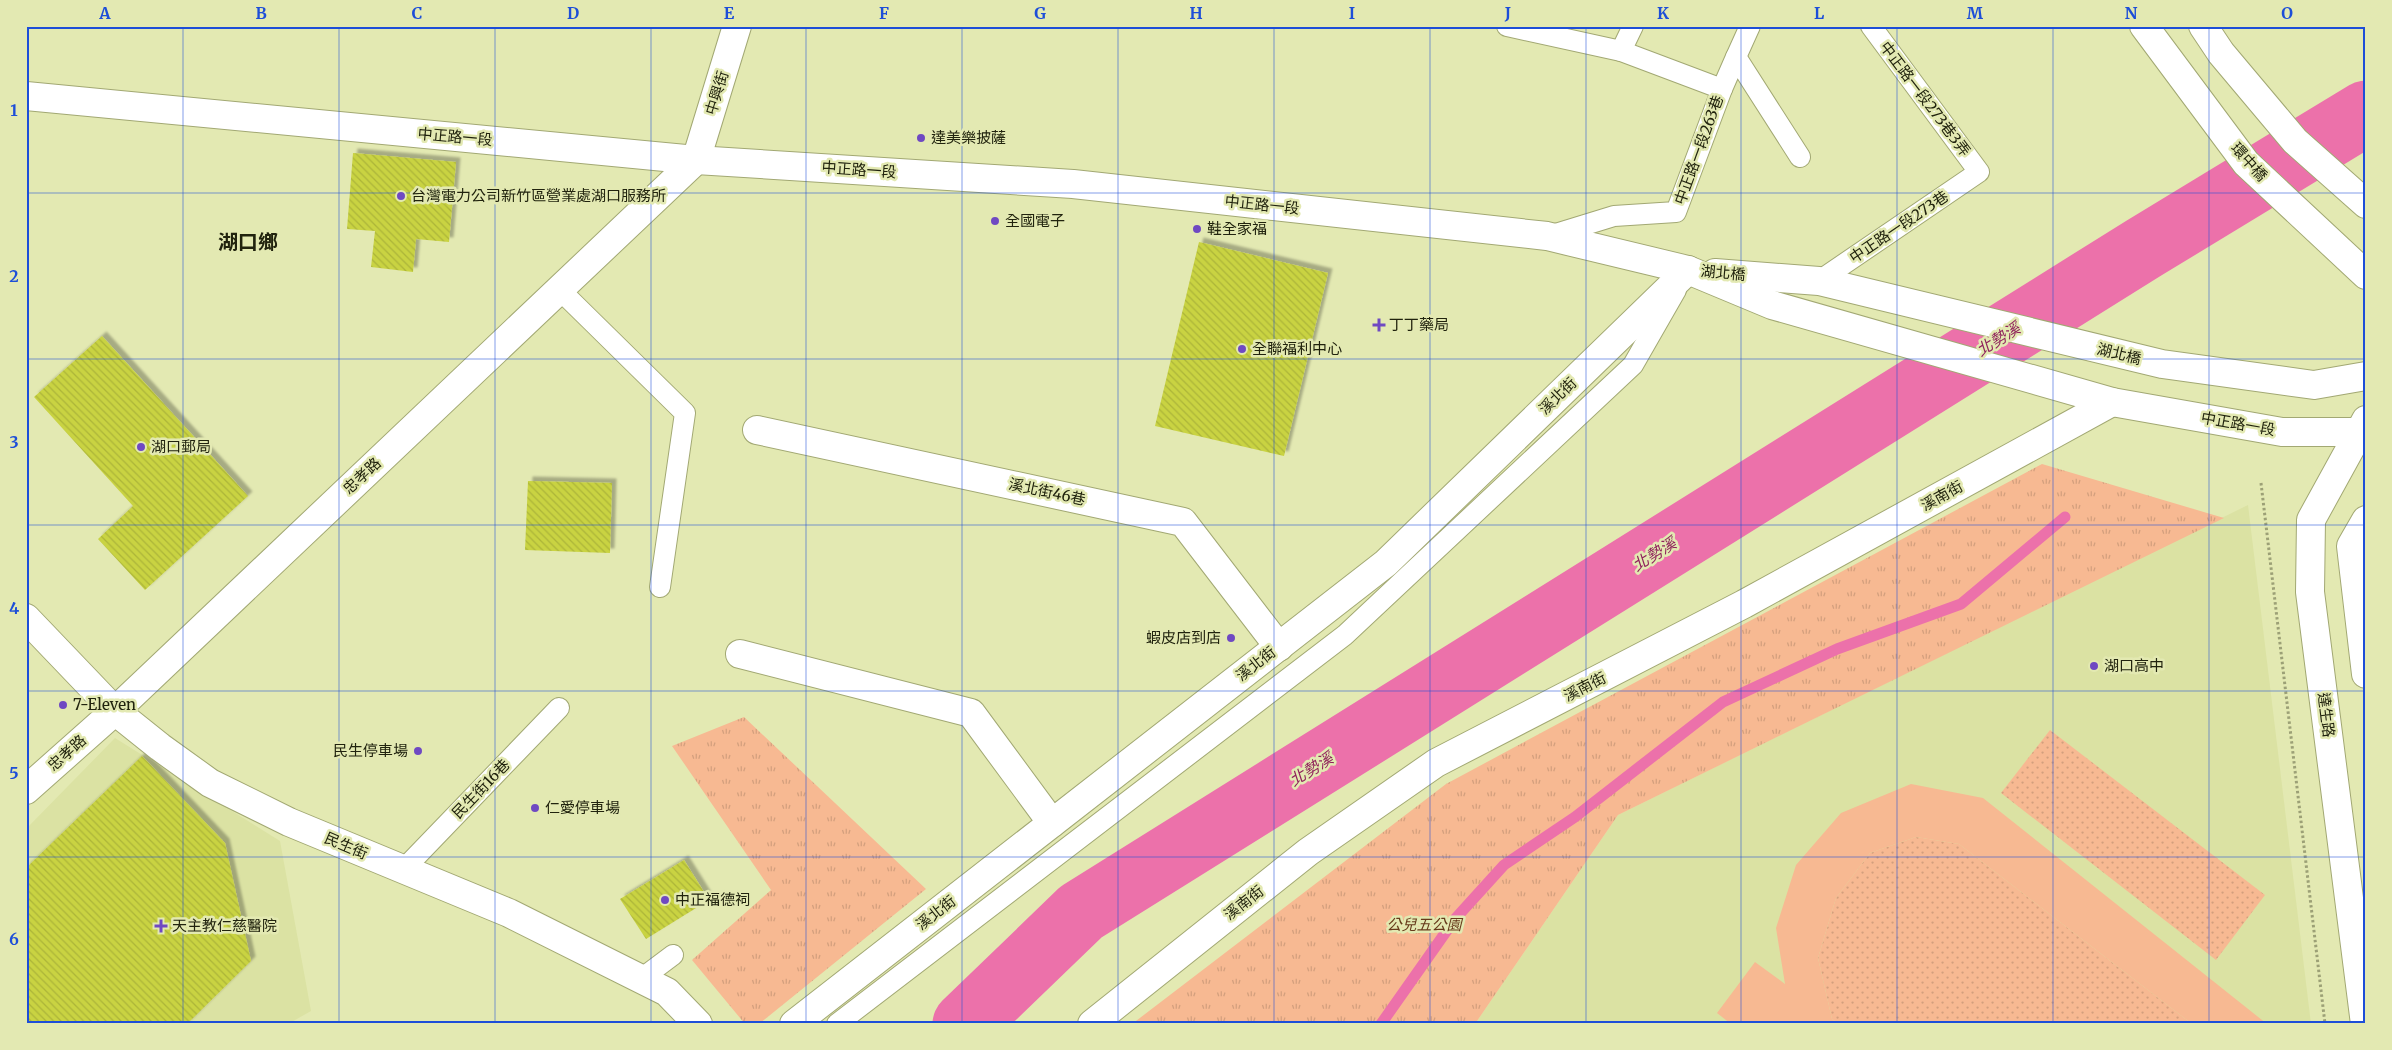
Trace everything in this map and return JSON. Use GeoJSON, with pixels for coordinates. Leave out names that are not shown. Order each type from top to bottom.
{"type":"FeatureCollection","features":[{"type":"Feature","properties":{"kind":"street","name":"中興街"},"geometry":{"type":"LineString","coordinates":[[696,160],[737,26]]}},
{"type":"Feature","properties":{"kind":"street"},"geometry":{"type":"LineString","coordinates":[[2203,26],[2222,53],[2295,141],[2366,204]]}},
{"type":"Feature","properties":{"kind":"street","name":"環中橋"},"geometry":{"type":"LineString","coordinates":[[2150,29],[2246,163],[2366,275]]}},
{"type":"Feature","properties":{"kind":"street","name":"中正路一段"},"geometry":{"type":"LineString","coordinates":[[26,96],[696,160],[1073,184],[1547,236],[1688,270]]}},
{"type":"Feature","properties":{"kind":"street","name":"忠孝路"},"geometry":{"type":"LineString","coordinates":[[26,790],[114,711],[696,160]]}},
{"type":"Feature","properties":{"kind":"street","name":"湖北橋"},"geometry":{"type":"LineString","coordinates":[[1688,270],[1820,281],[2162,364],[2314,385],[2366,376]]}},
{"type":"Feature","properties":{"kind":"street","name":"湖北橋"},"geometry":{"type":"LineString","coordinates":[[1688,270],[1772,305],[2112,402]]}},
{"type":"Feature","properties":{"kind":"street","name":"溪北街"},"geometry":{"type":"LineString","coordinates":[[794,1024],[1386,563],[1688,270]]}},
{"type":"Feature","properties":{"kind":"street","name":"中正路一段"},"geometry":{"type":"LineString","coordinates":[[2112,402],[2282,432],[2364,428]]}},
{"type":"Feature","properties":{"kind":"street","name":"溪南街"},"geometry":{"type":"LineString","coordinates":[[1092,1024],[1308,852],[1436,764],[1744,604],[2112,402]]}},
{"type":"Feature","properties":{"kind":"street","name":"達生路"},"geometry":{"type":"LineString","coordinates":[[2364,428],[2311,520],[2310,592],[2361,945],[2365,1024]]}},
{"type":"Feature","properties":{"kind":"street","name":"溪北街46巷"},"geometry":{"type":"LineString","coordinates":[[757,430],[1183,522],[1279,647]]}},
{"type":"Feature","properties":{"kind":"street"},"geometry":{"type":"LineString","coordinates":[[2366,520],[2351,546],[2366,674]]}},
{"type":"Feature","properties":{"kind":"street","name":"民生街"},"geometry":{"type":"LineString","coordinates":[[26,618],[114,711],[210,783],[289,822],[402,871],[509,913],[667,992],[698,1024]]}},
{"type":"Feature","properties":{"kind":"street"},"geometry":{"type":"LineString","coordinates":[[740,654],[971,713],[1052,823]]}},
{"type":"Feature","properties":{"kind":"lane","name":"中正路一段263巷"},"geometry":{"type":"LineString","coordinates":[[1507,26],[1620,51],[1722,89],[1676,212],[1614,216],[1547,236]]}},
{"type":"Feature","properties":{"kind":"lane"},"geometry":{"type":"LineString","coordinates":[[1620,51],[1633,26]]}},
{"type":"Feature","properties":{"kind":"lane"},"geometry":{"type":"LineString","coordinates":[[1722,89],[1750,26]]}},
{"type":"Feature","properties":{"kind":"lane","name":"中正路一段273巷3弄"},"geometry":{"type":"LineString","coordinates":[[1871,26],[1980,172]]}},
{"type":"Feature","properties":{"kind":"lane"},"geometry":{"type":"LineString","coordinates":[[1736,57],[1800,157]]}},
{"type":"Feature","properties":{"kind":"lane","name":"中正路一段273巷"},"geometry":{"type":"LineString","coordinates":[[1820,281],[1980,172]]}},
{"type":"Feature","properties":{"kind":"lane"},"geometry":{"type":"LineString","coordinates":[[837,1024],[1345,635],[1633,365],[1688,270]]}},
{"type":"Feature","properties":{"kind":"lane"},"geometry":{"type":"LineString","coordinates":[[560,290],[685,413],[660,587]]}},
{"type":"Feature","properties":{"kind":"lane","name":"民生街16巷"},"geometry":{"type":"LineString","coordinates":[[402,871],[559,708]]}},
{"type":"Feature","properties":{"kind":"lane"},"geometry":{"type":"LineString","coordinates":[[641,979],[673,955]]}},
{"type":"Feature","properties":{"kind":"path"},"geometry":{"type":"LineString","coordinates":[[2261,483],[2325,1024]]}},
{"type":"Feature","properties":{"kind":"shaded area","name":"湖口高中"},"geometry":{"type":"Polygon","coordinates":[[[2248,505],[2311,1024],[1475,1024],[1618,815],[2248,505]]]}},
{"type":"Feature","properties":{"kind":"shaded area","name":"天主教仁慈醫院"},"geometry":{"type":"Polygon","coordinates":[[[115,738],[280,841],[311,1011],[288,1024],[26,1024],[26,829],[115,738]]]}},
{"type":"Feature","properties":{"kind":"green space","name":"公兒五公園"},"geometry":{"type":"Polygon","coordinates":[[[2042,464],[2224,518],[1618,815],[1475,1024],[1132,1024],[1446,784],[2042,464]]]}},
{"type":"Feature","properties":{"kind":"green space"},"geometry":{"type":"Polygon","coordinates":[[[744,717],[926,889],[759,1024],[745,1024],[692,960],[771,890],[672,746],[744,717]]]}},
{"type":"Feature","properties":{"kind":"green space"},"geometry":{"type":"Polygon","coordinates":[[[2050,730],[2265,895],[2216,960],[2001,793],[2050,730]]]}},
{"type":"Feature","properties":{"kind":"green space"},"geometry":{"type":"Polygon","coordinates":[[[1911,784],[1983,798],[2267,1024],[2192,1024],[1959,844],[1916,837],[1870,853],[1836,898],[1818,958],[1832,1019],[1839,1024],[1731,1024],[1717,1013],[1755,962],[1785,984],[1776,928],[1796,865],[1841,813],[1911,784]]]}},
{"type":"Feature","properties":{"kind":"green space"},"geometry":{"type":"Polygon","coordinates":[[[1916,837],[1959,844],[2192,1024],[1839,1024],[1832,1019],[1818,958],[1836,898],[1870,853],[1916,837]]]}},
{"type":"Feature","properties":{"kind":"building","name":"台灣電力公司新竹區營業處湖口服務所"},"geometry":{"type":"Polygon","coordinates":[[[353,153],[456,162],[449,242],[416,239],[413,272],[371,267],[375,231],[347,229],[353,153]]]}},
{"type":"Feature","properties":{"kind":"building","name":"全聯福利中心"},"geometry":{"type":"Polygon","coordinates":[[[1199,242],[1328,273],[1284,456],[1155,426],[1199,242]]]}},
{"type":"Feature","properties":{"kind":"building","name":"湖口郵局"},"geometry":{"type":"Polygon","coordinates":[[[102,336],[248,496],[145,590],[98,539],[133,506],[34,397],[102,336]]]}},
{"type":"Feature","properties":{"kind":"building"},"geometry":{"type":"Polygon","coordinates":[[[528,481],[612,483],[610,553],[525,550],[528,481]]]}},
{"type":"Feature","properties":{"kind":"building","name":"天主教仁慈醫院"},"geometry":{"type":"Polygon","coordinates":[[[142,756],[225,843],[251,961],[187,1024],[26,1024],[26,868],[142,756]]]}},
{"type":"Feature","properties":{"kind":"building","name":"中正福德祠"},"geometry":{"type":"Polygon","coordinates":[[[684,860],[709,900],[646,939],[620,899],[684,860]]]}},
{"type":"Feature","properties":{"kind":"waterway","name":"北勢溪"},"geometry":{"type":"LineString","coordinates":[[965,1024],[1081,912],[2144,248],[2366,113]]}},
{"type":"Feature","properties":{"kind":"waterway"},"geometry":{"type":"LineString","coordinates":[[1381,1024],[1455,919],[1504,865],[1575,817],[1723,702],[1837,649],[1961,604],[2065,517]]}},
{"type":"Feature","properties":{"kind":"place","name":"達美樂披薩"},"geometry":{"type":"Point","coordinates":[921,138]}},
{"type":"Feature","properties":{"kind":"place","name":"台灣電力公司新竹區營業處湖口服務所"},"geometry":{"type":"Point","coordinates":[401,196]}},
{"type":"Feature","properties":{"kind":"place","name":"全國電子"},"geometry":{"type":"Point","coordinates":[995,221]}},
{"type":"Feature","properties":{"kind":"place","name":"鞋全家福"},"geometry":{"type":"Point","coordinates":[1197,229]}},
{"type":"Feature","properties":{"kind":"place","name":"丁丁藥局"},"geometry":{"type":"Point","coordinates":[1379,325]}},
{"type":"Feature","properties":{"kind":"place","name":"全聯福利中心"},"geometry":{"type":"Point","coordinates":[1242,349]}},
{"type":"Feature","properties":{"kind":"place","name":"湖口郵局"},"geometry":{"type":"Point","coordinates":[141,447]}},
{"type":"Feature","properties":{"kind":"place","name":"蝦皮店到店"},"geometry":{"type":"Point","coordinates":[1231,638]}},
{"type":"Feature","properties":{"kind":"place","name":"湖口高中"},"geometry":{"type":"Point","coordinates":[2094,666]}},
{"type":"Feature","properties":{"kind":"place","name":"7-Eleven"},"geometry":{"type":"Point","coordinates":[63,705]}},
{"type":"Feature","properties":{"kind":"place","name":"民生停車場"},"geometry":{"type":"Point","coordinates":[418,751]}},
{"type":"Feature","properties":{"kind":"place","name":"仁愛停車場"},"geometry":{"type":"Point","coordinates":[535,808]}},
{"type":"Feature","properties":{"kind":"place","name":"中正福德祠"},"geometry":{"type":"Point","coordinates":[665,900]}},
{"type":"Feature","properties":{"kind":"place","name":"天主教仁慈醫院"},"geometry":{"type":"Point","coordinates":[161,926]}},
{"type":"Feature","properties":{"kind":"district","name":"湖口鄉"},"geometry":{"type":"Point","coordinates":[248,242]}}]}
